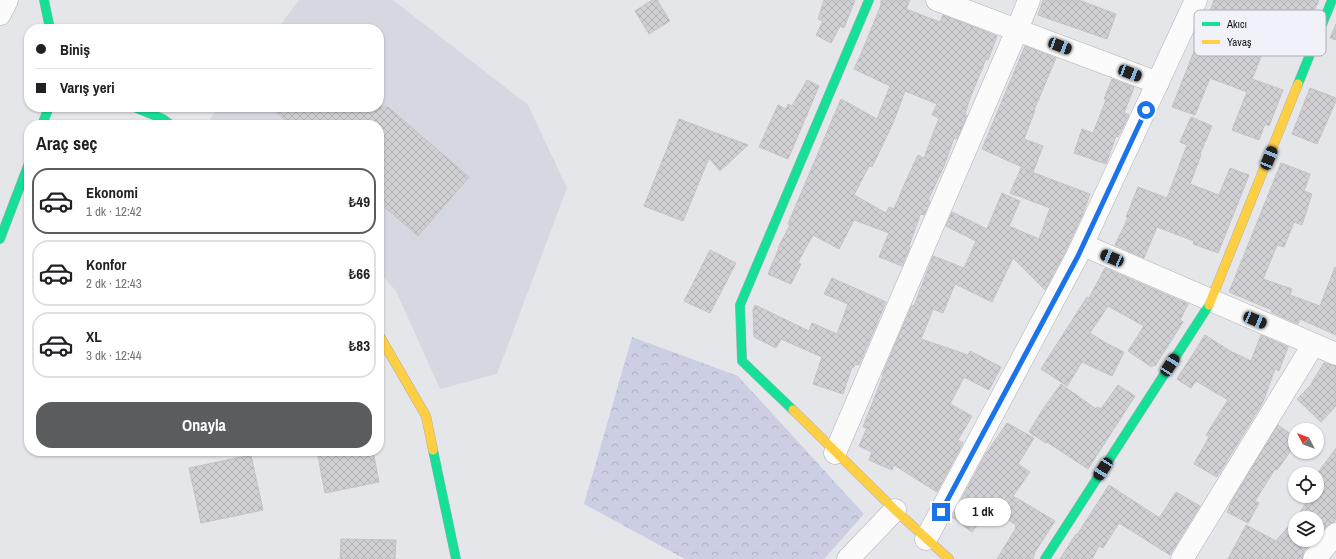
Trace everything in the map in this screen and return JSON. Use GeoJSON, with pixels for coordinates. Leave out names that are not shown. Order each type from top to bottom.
{"type":"FeatureCollection","features":[{"type":"Feature","properties":{"kind":"street"},"geometry":{"type":"LineString","coordinates":[[0,14],[7,0]]}},
{"type":"Feature","properties":{"kind":"street"},"geometry":{"type":"LineString","coordinates":[[44,0],[49,24]]}},
{"type":"Feature","properties":{"kind":"street"},"geometry":{"type":"LineString","coordinates":[[869,0],[740,305],[742,361],[835,453],[949,559]]}},
{"type":"Feature","properties":{"kind":"street"},"geometry":{"type":"LineString","coordinates":[[937,0],[1158,83]]}},
{"type":"Feature","properties":{"kind":"street"},"geometry":{"type":"LineString","coordinates":[[835,453],[1029,0]]}},
{"type":"Feature","properties":{"kind":"street"},"geometry":{"type":"LineString","coordinates":[[926,539],[1083,246],[1196,0]]}},
{"type":"Feature","properties":{"kind":"street"},"geometry":{"type":"LineString","coordinates":[[1326,15],[1332,0]]}},
{"type":"Feature","properties":{"kind":"street"},"geometry":{"type":"LineString","coordinates":[[1045,559],[1212,301],[1310,56]]}},
{"type":"Feature","properties":{"kind":"street"},"geometry":{"type":"LineString","coordinates":[[146,112],[164,120]]}},
{"type":"Feature","properties":{"kind":"street"},"geometry":{"type":"LineString","coordinates":[[0,239],[24,176]]}},
{"type":"Feature","properties":{"kind":"street"},"geometry":{"type":"LineString","coordinates":[[1083,246],[1336,354]]}},
{"type":"Feature","properties":{"kind":"street"},"geometry":{"type":"LineString","coordinates":[[384,344],[426,416],[456,559]]}},
{"type":"Feature","properties":{"kind":"street"},"geometry":{"type":"LineString","coordinates":[[1182,559],[1313,345]]}},
{"type":"Feature","properties":{"kind":"street"},"geometry":{"type":"LineString","coordinates":[[848,559],[895,510]]}},
{"type":"Feature","properties":{"kind":"street"},"geometry":{"type":"LineString","coordinates":[[1314,559],[1336,534]]}},
{"type":"Feature","properties":{"kind":"shaded area"},"geometry":{"type":"Polygon","coordinates":[[[299,0],[393,0],[528,105],[567,188],[497,374],[440,389],[396,291],[384,278],[384,120],[210,119],[215,112],[384,112],[384,24],[281,24],[299,0]]]}},
{"type":"Feature","properties":{"kind":"green space"},"geometry":{"type":"Polygon","coordinates":[[[632,337],[738,376],[864,514],[824,559],[685,559],[584,504],[632,337]]]}},
{"type":"Feature","properties":{"kind":"building"},"geometry":{"type":"Polygon","coordinates":[[[652,0],[657,0],[670,21],[649,34],[635,11],[652,0]]]}},
{"type":"Feature","properties":{"kind":"building"},"geometry":{"type":"Polygon","coordinates":[[[824,0],[855,0],[844,28],[840,26],[831,43],[816,35],[823,21],[818,19],[824,0]]]}},
{"type":"Feature","properties":{"kind":"building"},"geometry":{"type":"Polygon","coordinates":[[[881,0],[910,0],[906,9],[940,22],[943,15],[997,36],[988,60],[986,59],[970,98],[965,114],[967,115],[957,139],[954,138],[944,166],[928,200],[930,201],[924,215],[920,215],[909,246],[910,247],[902,266],[879,257],[889,233],[854,220],[839,249],[813,235],[798,262],[801,264],[791,284],[768,274],[778,248],[790,225],[788,224],[841,99],[877,119],[890,86],[854,69],[881,5],[881,0]],[[905,91],[893,123],[872,167],[869,166],[854,195],[886,213],[889,207],[894,209],[918,155],[924,158],[939,118],[932,115],[937,104],[905,91]]]}},
{"type":"Feature","properties":{"kind":"building"},"geometry":{"type":"Polygon","coordinates":[[[1043,0],[1079,0],[1116,14],[1107,39],[1038,15],[1043,0]]]}},
{"type":"Feature","properties":{"kind":"building"},"geometry":{"type":"Polygon","coordinates":[[[1214,0],[1319,0],[1315,10],[1210,10],[1214,0]]]}},
{"type":"Feature","properties":{"kind":"building"},"geometry":{"type":"Polygon","coordinates":[[[1336,24],[1336,40],[1330,38],[1336,24]]]}},
{"type":"Feature","properties":{"kind":"building"},"geometry":{"type":"Polygon","coordinates":[[[1025,46],[1056,58],[1034,110],[1024,139],[1043,146],[1033,172],[982,149],[1025,46]]]}},
{"type":"Feature","properties":{"kind":"building"},"geometry":{"type":"Polygon","coordinates":[[[1194,52],[1194,56],[1261,56],[1252,79],[1283,90],[1269,126],[1265,124],[1259,140],[1232,130],[1247,92],[1210,78],[1195,115],[1172,107],[1194,52]]]}},
{"type":"Feature","properties":{"kind":"building"},"geometry":{"type":"Polygon","coordinates":[[[1112,79],[1134,87],[1124,113],[1129,115],[1118,137],[1116,136],[1106,164],[1074,153],[1082,129],[1093,133],[1106,100],[1104,99],[1112,79]]]}},
{"type":"Feature","properties":{"kind":"building"},"geometry":{"type":"Polygon","coordinates":[[[807,80],[819,86],[788,159],[759,147],[778,105],[786,109],[788,104],[792,106],[807,80]]]}},
{"type":"Feature","properties":{"kind":"building"},"geometry":{"type":"Polygon","coordinates":[[[1310,88],[1336,98],[1317,144],[1292,134],[1310,88]]]}},
{"type":"Feature","properties":{"kind":"building"},"geometry":{"type":"Polygon","coordinates":[[[384,107],[388,107],[469,177],[418,236],[384,206],[384,120],[285,120],[276,112],[384,112],[384,107]]]}},
{"type":"Feature","properties":{"kind":"building"},"geometry":{"type":"Polygon","coordinates":[[[1191,117],[1212,126],[1200,154],[1201,155],[1190,184],[1219,195],[1230,168],[1249,175],[1218,253],[1193,244],[1194,241],[1157,227],[1144,258],[1115,245],[1128,218],[1126,217],[1138,187],[1167,198],[1187,145],[1180,142],[1191,117]]]}},
{"type":"Feature","properties":{"kind":"building"},"geometry":{"type":"Polygon","coordinates":[[[679,119],[748,145],[720,171],[709,158],[683,221],[644,206],[679,119]]]}},
{"type":"Feature","properties":{"kind":"building"},"geometry":{"type":"Polygon","coordinates":[[[1281,163],[1310,174],[1304,191],[1312,194],[1302,225],[1294,222],[1284,247],[1277,245],[1263,279],[1292,289],[1290,295],[1320,306],[1335,267],[1336,335],[1300,319],[1298,324],[1271,312],[1272,310],[1229,292],[1281,163]]]}},
{"type":"Feature","properties":{"kind":"building"},"geometry":{"type":"Polygon","coordinates":[[[1021,168],[1090,194],[1082,216],[1045,290],[1013,258],[992,302],[955,284],[943,313],[933,309],[921,339],[968,355],[970,351],[1001,367],[989,390],[964,377],[950,404],[972,416],[958,440],[963,443],[937,492],[894,465],[892,470],[869,460],[872,452],[859,446],[867,428],[863,427],[883,376],[882,375],[912,305],[914,306],[933,256],[964,268],[976,241],[946,226],[952,212],[987,229],[1002,193],[1020,201],[1009,226],[1039,239],[1050,208],[1010,193],[1021,168]]]}},
{"type":"Feature","properties":{"kind":"building"},"geometry":{"type":"Polygon","coordinates":[[[710,250],[736,263],[710,313],[684,301],[710,250]]]}},
{"type":"Feature","properties":{"kind":"building"},"geometry":{"type":"Polygon","coordinates":[[[1105,268],[1188,304],[1180,320],[1183,322],[1155,366],[1154,365],[1152,367],[1128,351],[1144,326],[1108,306],[1090,333],[1124,352],[1112,376],[1082,362],[1067,386],[1041,369],[1087,297],[1089,298],[1105,268]]]}},
{"type":"Feature","properties":{"kind":"building"},"geometry":{"type":"Polygon","coordinates":[[[832,278],[886,302],[859,365],[855,364],[854,367],[852,367],[843,394],[813,384],[822,357],[781,339],[776,348],[754,337],[753,310],[755,305],[809,331],[812,323],[837,334],[848,304],[824,294],[832,278]]]}},
{"type":"Feature","properties":{"kind":"building"},"geometry":{"type":"Polygon","coordinates":[[[1205,335],[1230,351],[1251,361],[1261,335],[1288,347],[1279,371],[1275,369],[1263,402],[1217,477],[1194,464],[1209,437],[1206,435],[1228,400],[1196,381],[1191,388],[1177,379],[1205,335]]]}},
{"type":"Feature","properties":{"kind":"building"},"geometry":{"type":"Polygon","coordinates":[[[1324,363],[1336,366],[1336,406],[1321,422],[1297,399],[1312,384],[1324,363]]]}},
{"type":"Feature","properties":{"kind":"building"},"geometry":{"type":"Polygon","coordinates":[[[1061,384],[1096,409],[1097,407],[1101,409],[1118,385],[1135,396],[1088,469],[1029,432],[1061,384]]]}},
{"type":"Feature","properties":{"kind":"building"},"geometry":{"type":"Polygon","coordinates":[[[1007,423],[1034,438],[1018,464],[1030,472],[1013,496],[1055,521],[1035,552],[1033,559],[997,559],[1016,528],[1016,525],[990,508],[972,532],[952,517],[985,455],[1007,423]]]}},
{"type":"Feature","properties":{"kind":"building"},"geometry":{"type":"Polygon","coordinates":[[[1278,425],[1288,432],[1288,455],[1277,470],[1275,469],[1255,501],[1259,503],[1248,523],[1227,512],[1233,499],[1278,425]]]}},
{"type":"Feature","properties":{"kind":"building"},"geometry":{"type":"Polygon","coordinates":[[[1336,448],[1336,519],[1324,529],[1324,511],[1301,511],[1306,503],[1324,503],[1324,467],[1322,467],[1336,448]]]}},
{"type":"Feature","properties":{"kind":"building"},"geometry":{"type":"Polygon","coordinates":[[[251,456],[263,510],[201,523],[189,468],[251,456]]]}},
{"type":"Feature","properties":{"kind":"building"},"geometry":{"type":"Polygon","coordinates":[[[318,456],[374,456],[379,482],[325,493],[318,456]]]}},
{"type":"Feature","properties":{"kind":"building"},"geometry":{"type":"Polygon","coordinates":[[[1109,485],[1158,517],[1160,517],[1176,492],[1200,506],[1170,555],[1119,523],[1103,548],[1099,546],[1092,559],[1060,559],[1109,485]]]}},
{"type":"Feature","properties":{"kind":"building"},"geometry":{"type":"Polygon","coordinates":[[[1246,525],[1276,541],[1288,527],[1288,547],[1308,547],[1304,551],[1302,559],[1228,559],[1246,525]]]}},
{"type":"Feature","properties":{"kind":"building"},"geometry":{"type":"Polygon","coordinates":[[[341,539],[396,540],[395,559],[340,559],[341,539]]]}},
{"type":"Feature","properties":{"kind":"traffic: fast"},"geometry":{"type":"LineString","coordinates":[[44,0],[49,24]]}},
{"type":"Feature","properties":{"kind":"traffic: fast"},"geometry":{"type":"LineString","coordinates":[[793,410],[742,361],[740,305],[869,0]]}},
{"type":"Feature","properties":{"kind":"traffic: fast"},"geometry":{"type":"LineString","coordinates":[[1326,15],[1332,0]]}},
{"type":"Feature","properties":{"kind":"traffic: fast"},"geometry":{"type":"LineString","coordinates":[[1298,84],[1309,56]]}},
{"type":"Feature","properties":{"kind":"traffic: fast"},"geometry":{"type":"LineString","coordinates":[[44,120],[47,112]]}},
{"type":"Feature","properties":{"kind":"traffic: fast"},"geometry":{"type":"LineString","coordinates":[[146,112],[164,120]]}},
{"type":"Feature","properties":{"kind":"traffic: fast"},"geometry":{"type":"LineString","coordinates":[[0,239],[24,176]]}},
{"type":"Feature","properties":{"kind":"traffic: fast"},"geometry":{"type":"LineString","coordinates":[[1045,559],[1209,305]]}},
{"type":"Feature","properties":{"kind":"traffic: fast"},"geometry":{"type":"LineString","coordinates":[[433,450],[456,559]]}},
{"type":"Feature","properties":{"kind":"traffic: slow"},"geometry":{"type":"LineString","coordinates":[[1209,305],[1298,84]]}},
{"type":"Feature","properties":{"kind":"traffic: slow"},"geometry":{"type":"LineString","coordinates":[[384,344],[426,416],[433,450]]}},
{"type":"Feature","properties":{"kind":"traffic: slow"},"geometry":{"type":"LineString","coordinates":[[793,410],[895,510],[949,559]]}},
{"type":"Feature","properties":{"kind":"route"},"geometry":{"type":"LineString","coordinates":[[941,512],[1078,256],[1146,110]]}}]}
